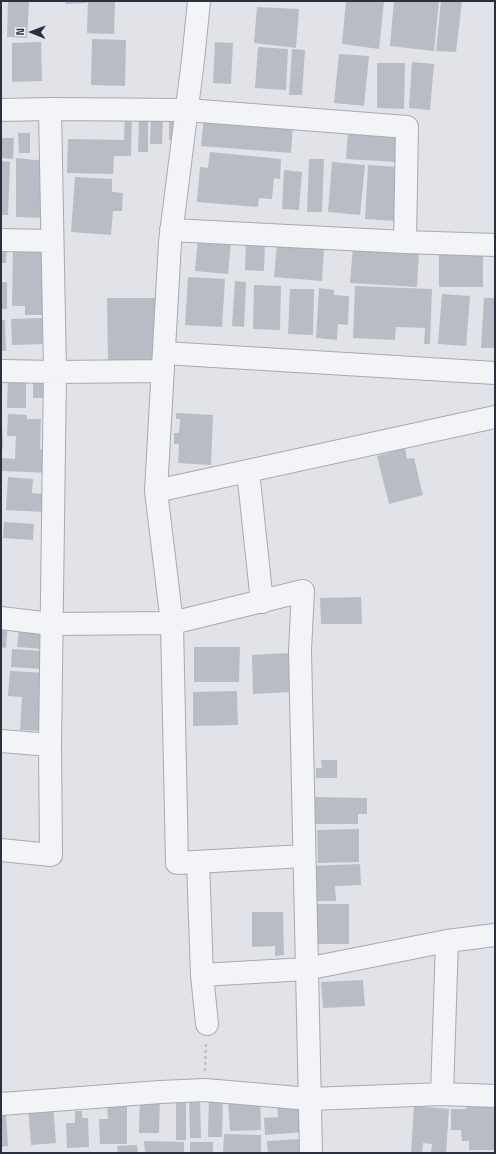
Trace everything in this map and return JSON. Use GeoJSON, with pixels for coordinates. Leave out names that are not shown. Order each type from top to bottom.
{"type":"FeatureCollection","features":[{"type":"Feature","properties":{"kind":"street"},"geometry":{"type":"LineString","coordinates":[[199,1],[187,110],[171,230],[156,491],[172,623],[177,863],[304,856]]}},
{"type":"Feature","properties":{"kind":"street"},"geometry":{"type":"LineString","coordinates":[[1,850],[51,854],[51,624],[55,372],[50,109]]}},
{"type":"Feature","properties":{"kind":"street"},"geometry":{"type":"LineString","coordinates":[[1,110],[187,110],[407,127],[405,242]]}},
{"type":"Feature","properties":{"kind":"street"},"geometry":{"type":"LineString","coordinates":[[171,230],[495,245]]}},
{"type":"Feature","properties":{"kind":"street"},"geometry":{"type":"LineString","coordinates":[[1,240],[52,241]]}},
{"type":"Feature","properties":{"kind":"street"},"geometry":{"type":"LineString","coordinates":[[1,371],[55,372],[163,362],[495,373]]}},
{"type":"Feature","properties":{"kind":"street"},"geometry":{"type":"LineString","coordinates":[[156,491],[495,417]]}},
{"type":"Feature","properties":{"kind":"street"},"geometry":{"type":"LineString","coordinates":[[248,470],[262,602]]}},
{"type":"Feature","properties":{"kind":"street"},"geometry":{"type":"LineString","coordinates":[[1,618],[51,624],[172,623],[302,591],[300,650],[311,1153]]}},
{"type":"Feature","properties":{"kind":"street"},"geometry":{"type":"LineString","coordinates":[[1,740],[50,745]]}},
{"type":"Feature","properties":{"kind":"street"},"geometry":{"type":"LineString","coordinates":[[198,862],[202,976],[207,1024]]}},
{"type":"Feature","properties":{"kind":"street"},"geometry":{"type":"LineString","coordinates":[[202,976],[306,969],[447,941],[495,936]]}},
{"type":"Feature","properties":{"kind":"street"},"geometry":{"type":"LineString","coordinates":[[442,1094],[447,941]]}},
{"type":"Feature","properties":{"kind":"street"},"geometry":{"type":"LineString","coordinates":[[1,1104],[205,1090],[310,1099],[442,1094],[495,1096]]}},
{"type":"Feature","properties":{"kind":"path"},"geometry":{"type":"LineString","coordinates":[[205,1090],[207,1024]]}},
{"type":"Feature","properties":{"kind":"building"},"geometry":{"type":"Polygon","coordinates":[[[8,1],[29,1],[27,38],[7,37],[8,1]]]}},
{"type":"Feature","properties":{"kind":"building"},"geometry":{"type":"Polygon","coordinates":[[[65,1],[87,1],[87,3],[65,4],[65,1]]]}},
{"type":"Feature","properties":{"kind":"building"},"geometry":{"type":"Polygon","coordinates":[[[88,1],[115,1],[114,34],[87,33],[88,1]]]}},
{"type":"Feature","properties":{"kind":"building"},"geometry":{"type":"Polygon","coordinates":[[[346,1],[384,1],[379,49],[342,44],[346,1]]]}},
{"type":"Feature","properties":{"kind":"building"},"geometry":{"type":"Polygon","coordinates":[[[394,1],[439,1],[434,51],[390,46],[394,1]]]}},
{"type":"Feature","properties":{"kind":"building"},"geometry":{"type":"Polygon","coordinates":[[[441,1],[462,1],[456,52],[436,51],[441,1]]]}},
{"type":"Feature","properties":{"kind":"building"},"geometry":{"type":"Polygon","coordinates":[[[257,7],[299,9],[296,48],[254,43],[257,7]]]}},
{"type":"Feature","properties":{"kind":"building"},"geometry":{"type":"Polygon","coordinates":[[[92,39],[126,40],[125,86],[91,85],[92,39]]]}},
{"type":"Feature","properties":{"kind":"building"},"geometry":{"type":"Polygon","coordinates":[[[41,42],[42,81],[12,82],[12,43],[41,42]]]}},
{"type":"Feature","properties":{"kind":"building"},"geometry":{"type":"Polygon","coordinates":[[[215,42],[233,43],[231,84],[213,83],[215,42]]]}},
{"type":"Feature","properties":{"kind":"building"},"geometry":{"type":"Polygon","coordinates":[[[258,47],[288,49],[286,90],[255,88],[258,47]]]}},
{"type":"Feature","properties":{"kind":"building"},"geometry":{"type":"Polygon","coordinates":[[[292,49],[305,50],[302,95],[289,95],[292,49]]]}},
{"type":"Feature","properties":{"kind":"building"},"geometry":{"type":"Polygon","coordinates":[[[339,54],[369,56],[364,106],[334,103],[339,54]]]}},
{"type":"Feature","properties":{"kind":"building"},"geometry":{"type":"Polygon","coordinates":[[[412,62],[434,64],[430,110],[409,108],[412,62]]]}},
{"type":"Feature","properties":{"kind":"building"},"geometry":{"type":"Polygon","coordinates":[[[377,63],[405,63],[404,109],[377,108],[377,63]]]}},
{"type":"Feature","properties":{"kind":"building"},"geometry":{"type":"Polygon","coordinates":[[[125,114],[132,114],[131,156],[114,156],[113,174],[67,173],[68,139],[124,140],[125,114]]]}},
{"type":"Feature","properties":{"kind":"building"},"geometry":{"type":"Polygon","coordinates":[[[151,115],[163,115],[162,144],[150,144],[151,115]]]}},
{"type":"Feature","properties":{"kind":"building"},"geometry":{"type":"Polygon","coordinates":[[[169,115],[179,116],[179,140],[169,140],[169,115]]]}},
{"type":"Feature","properties":{"kind":"building"},"geometry":{"type":"Polygon","coordinates":[[[139,116],[148,116],[148,152],[138,152],[139,116]]]}},
{"type":"Feature","properties":{"kind":"building"},"geometry":{"type":"Polygon","coordinates":[[[204,117],[293,124],[291,153],[201,146],[204,117]]]}},
{"type":"Feature","properties":{"kind":"building"},"geometry":{"type":"Polygon","coordinates":[[[348,130],[397,133],[396,162],[346,159],[348,130]]]}},
{"type":"Feature","properties":{"kind":"building"},"geometry":{"type":"Polygon","coordinates":[[[18,133],[30,133],[30,153],[19,153],[18,133]]]}},
{"type":"Feature","properties":{"kind":"building"},"geometry":{"type":"Polygon","coordinates":[[[1,138],[14,138],[13,159],[1,158],[1,138]]]}},
{"type":"Feature","properties":{"kind":"building"},"geometry":{"type":"Polygon","coordinates":[[[210,152],[281,159],[280,179],[274,178],[272,199],[259,198],[258,207],[197,202],[200,167],[208,168],[210,152]]]}},
{"type":"Feature","properties":{"kind":"building"},"geometry":{"type":"Polygon","coordinates":[[[16,158],[46,161],[46,218],[16,217],[16,158]]]}},
{"type":"Feature","properties":{"kind":"building"},"geometry":{"type":"Polygon","coordinates":[[[309,159],[324,159],[322,212],[307,212],[309,159]]]}},
{"type":"Feature","properties":{"kind":"building"},"geometry":{"type":"Polygon","coordinates":[[[1,161],[10,162],[8,215],[1,215],[1,161]]]}},
{"type":"Feature","properties":{"kind":"building"},"geometry":{"type":"Polygon","coordinates":[[[332,162],[365,165],[360,215],[328,212],[332,162]]]}},
{"type":"Feature","properties":{"kind":"building"},"geometry":{"type":"Polygon","coordinates":[[[368,165],[400,167],[397,221],[365,219],[368,165]]]}},
{"type":"Feature","properties":{"kind":"building"},"geometry":{"type":"Polygon","coordinates":[[[284,170],[302,172],[299,210],[282,209],[284,170]]]}},
{"type":"Feature","properties":{"kind":"building"},"geometry":{"type":"Polygon","coordinates":[[[75,177],[112,179],[112,192],[123,193],[122,211],[113,211],[111,235],[71,232],[75,177]]]}},
{"type":"Feature","properties":{"kind":"building"},"geometry":{"type":"Polygon","coordinates":[[[198,238],[231,241],[228,274],[195,271],[198,238]]]}},
{"type":"Feature","properties":{"kind":"building"},"geometry":{"type":"Polygon","coordinates":[[[246,241],[265,241],[264,271],[245,270],[246,241]]]}},
{"type":"Feature","properties":{"kind":"building"},"geometry":{"type":"Polygon","coordinates":[[[1,244],[7,244],[6,263],[1,263],[1,244]]]}},
{"type":"Feature","properties":{"kind":"building"},"geometry":{"type":"Polygon","coordinates":[[[13,244],[47,244],[46,315],[25,315],[25,306],[12,306],[13,244]]]}},
{"type":"Feature","properties":{"kind":"building"},"geometry":{"type":"Polygon","coordinates":[[[277,245],[324,248],[322,281],[274,277],[277,245]]]}},
{"type":"Feature","properties":{"kind":"building"},"geometry":{"type":"Polygon","coordinates":[[[353,247],[419,251],[417,287],[350,283],[353,247]]]}},
{"type":"Feature","properties":{"kind":"building"},"geometry":{"type":"Polygon","coordinates":[[[439,251],[483,251],[483,287],[439,287],[439,251]]]}},
{"type":"Feature","properties":{"kind":"building"},"geometry":{"type":"Polygon","coordinates":[[[188,277],[225,279],[222,327],[185,325],[188,277]]]}},
{"type":"Feature","properties":{"kind":"building"},"geometry":{"type":"Polygon","coordinates":[[[235,281],[246,282],[244,327],[232,326],[235,281]]]}},
{"type":"Feature","properties":{"kind":"building"},"geometry":{"type":"Polygon","coordinates":[[[1,282],[7,282],[7,309],[1,309],[1,282]]]}},
{"type":"Feature","properties":{"kind":"building"},"geometry":{"type":"Polygon","coordinates":[[[254,285],[281,286],[280,330],[253,329],[254,285]]]}},
{"type":"Feature","properties":{"kind":"building"},"geometry":{"type":"Polygon","coordinates":[[[355,286],[432,289],[430,344],[424,344],[425,328],[396,327],[395,340],[353,338],[355,286]]]}},
{"type":"Feature","properties":{"kind":"building"},"geometry":{"type":"Polygon","coordinates":[[[319,288],[334,290],[334,295],[349,296],[348,325],[338,324],[337,340],[316,338],[319,288]]]}},
{"type":"Feature","properties":{"kind":"building"},"geometry":{"type":"Polygon","coordinates":[[[290,289],[314,289],[313,335],[288,334],[290,289]]]}},
{"type":"Feature","properties":{"kind":"building"},"geometry":{"type":"Polygon","coordinates":[[[442,294],[470,296],[466,346],[438,344],[442,294]]]}},
{"type":"Feature","properties":{"kind":"building"},"geometry":{"type":"Polygon","coordinates":[[[107,298],[156,298],[155,362],[108,362],[107,298]]]}},
{"type":"Feature","properties":{"kind":"building"},"geometry":{"type":"Polygon","coordinates":[[[484,298],[495,298],[495,348],[481,348],[484,298]]]}},
{"type":"Feature","properties":{"kind":"building"},"geometry":{"type":"Polygon","coordinates":[[[42,318],[43,344],[12,345],[11,319],[42,318]]]}},
{"type":"Feature","properties":{"kind":"building"},"geometry":{"type":"Polygon","coordinates":[[[1,320],[5,320],[6,351],[1,351],[1,320]]]}},
{"type":"Feature","properties":{"kind":"building"},"geometry":{"type":"Polygon","coordinates":[[[33,374],[51,375],[52,398],[33,398],[33,374]]]}},
{"type":"Feature","properties":{"kind":"building"},"geometry":{"type":"Polygon","coordinates":[[[8,378],[26,378],[26,408],[7,408],[8,378]]]}},
{"type":"Feature","properties":{"kind":"building"},"geometry":{"type":"Polygon","coordinates":[[[176,413],[213,415],[211,465],[178,463],[179,444],[174,444],[174,433],[179,433],[180,419],[176,419],[176,413]]]}},
{"type":"Feature","properties":{"kind":"building"},"geometry":{"type":"Polygon","coordinates":[[[8,414],[27,415],[27,419],[41,419],[40,449],[49,450],[49,473],[2,471],[2,458],[15,459],[16,436],[7,436],[8,414]]]}},
{"type":"Feature","properties":{"kind":"building"},"geometry":{"type":"Polygon","coordinates":[[[2,422],[3,449],[1,449],[2,422]]]}},
{"type":"Feature","properties":{"kind":"building"},"geometry":{"type":"Polygon","coordinates":[[[405,448],[407,459],[414,458],[423,495],[389,504],[377,456],[405,448]]]}},
{"type":"Feature","properties":{"kind":"building"},"geometry":{"type":"Polygon","coordinates":[[[8,477],[33,479],[32,493],[45,494],[44,512],[6,510],[8,477]]]}},
{"type":"Feature","properties":{"kind":"building"},"geometry":{"type":"Polygon","coordinates":[[[4,522],[34,524],[33,540],[3,538],[4,522]]]}},
{"type":"Feature","properties":{"kind":"building"},"geometry":{"type":"Polygon","coordinates":[[[361,597],[362,624],[321,624],[320,598],[361,597]]]}},
{"type":"Feature","properties":{"kind":"building"},"geometry":{"type":"Polygon","coordinates":[[[1,621],[8,621],[6,648],[1,647],[1,621]]]}},
{"type":"Feature","properties":{"kind":"building"},"geometry":{"type":"Polygon","coordinates":[[[19,628],[45,630],[44,649],[17,647],[19,628]]]}},
{"type":"Feature","properties":{"kind":"building"},"geometry":{"type":"Polygon","coordinates":[[[194,647],[240,647],[239,682],[194,682],[194,647]]]}},
{"type":"Feature","properties":{"kind":"building"},"geometry":{"type":"Polygon","coordinates":[[[12,649],[44,651],[43,669],[11,667],[12,649]]]}},
{"type":"Feature","properties":{"kind":"building"},"geometry":{"type":"Polygon","coordinates":[[[290,653],[291,692],[253,694],[252,655],[290,653]]]}},
{"type":"Feature","properties":{"kind":"building"},"geometry":{"type":"Polygon","coordinates":[[[10,671],[48,673],[45,731],[20,730],[22,697],[8,696],[10,671]]]}},
{"type":"Feature","properties":{"kind":"building"},"geometry":{"type":"Polygon","coordinates":[[[237,691],[238,725],[193,726],[193,692],[237,691]]]}},
{"type":"Feature","properties":{"kind":"building"},"geometry":{"type":"Polygon","coordinates":[[[321,760],[337,760],[337,778],[316,778],[316,768],[322,768],[321,760]]]}},
{"type":"Feature","properties":{"kind":"building"},"geometry":{"type":"Polygon","coordinates":[[[315,797],[367,798],[367,814],[358,814],[358,824],[315,824],[315,797]]]}},
{"type":"Feature","properties":{"kind":"building"},"geometry":{"type":"Polygon","coordinates":[[[359,829],[359,862],[318,863],[317,830],[359,829]]]}},
{"type":"Feature","properties":{"kind":"building"},"geometry":{"type":"Polygon","coordinates":[[[360,864],[361,885],[335,886],[336,901],[315,901],[310,866],[360,864]]]}},
{"type":"Feature","properties":{"kind":"building"},"geometry":{"type":"Polygon","coordinates":[[[310,904],[349,904],[349,944],[310,944],[310,904]]]}},
{"type":"Feature","properties":{"kind":"building"},"geometry":{"type":"Polygon","coordinates":[[[252,912],[283,912],[284,955],[275,956],[275,946],[252,947],[252,912]]]}},
{"type":"Feature","properties":{"kind":"building"},"geometry":{"type":"Polygon","coordinates":[[[363,980],[365,1006],[323,1008],[321,982],[363,980]]]}},
{"type":"Feature","properties":{"kind":"building"},"geometry":{"type":"Polygon","coordinates":[[[140,1095],[160,1095],[159,1133],[139,1133],[140,1095]]]}},
{"type":"Feature","properties":{"kind":"building"},"geometry":{"type":"Polygon","coordinates":[[[209,1095],[223,1095],[222,1137],[208,1137],[209,1095]]]}},
{"type":"Feature","properties":{"kind":"building"},"geometry":{"type":"Polygon","coordinates":[[[186,1096],[186,1140],[176,1140],[176,1097],[186,1096]]]}},
{"type":"Feature","properties":{"kind":"building"},"geometry":{"type":"Polygon","coordinates":[[[189,1098],[200,1098],[201,1138],[190,1138],[189,1098]]]}},
{"type":"Feature","properties":{"kind":"building"},"geometry":{"type":"Polygon","coordinates":[[[466,1099],[495,1099],[495,1150],[469,1150],[469,1141],[462,1141],[461,1130],[451,1130],[451,1109],[466,1109],[466,1099]]]}},
{"type":"Feature","properties":{"kind":"building"},"geometry":{"type":"Polygon","coordinates":[[[260,1100],[261,1130],[230,1131],[228,1101],[260,1100]]]}},
{"type":"Feature","properties":{"kind":"building"},"geometry":{"type":"Polygon","coordinates":[[[300,1102],[303,1132],[265,1135],[264,1118],[278,1117],[277,1104],[300,1102]]]}},
{"type":"Feature","properties":{"kind":"building"},"geometry":{"type":"Polygon","coordinates":[[[53,1103],[56,1143],[31,1145],[28,1105],[53,1103]]]}},
{"type":"Feature","properties":{"kind":"building"},"geometry":{"type":"Polygon","coordinates":[[[107,1103],[127,1103],[127,1144],[100,1144],[99,1119],[108,1119],[107,1103]]]}},
{"type":"Feature","properties":{"kind":"building"},"geometry":{"type":"Polygon","coordinates":[[[414,1106],[449,1109],[446,1153],[431,1153],[432,1144],[423,1143],[422,1153],[411,1153],[414,1106]]]}},
{"type":"Feature","properties":{"kind":"building"},"geometry":{"type":"Polygon","coordinates":[[[75,1111],[82,1111],[82,1118],[88,1118],[89,1147],[67,1148],[66,1123],[75,1123],[75,1111]]]}},
{"type":"Feature","properties":{"kind":"building"},"geometry":{"type":"Polygon","coordinates":[[[6,1114],[8,1146],[1,1147],[1,1115],[6,1114]]]}},
{"type":"Feature","properties":{"kind":"building"},"geometry":{"type":"Polygon","coordinates":[[[224,1134],[261,1135],[261,1153],[223,1153],[224,1134]]]}},
{"type":"Feature","properties":{"kind":"building"},"geometry":{"type":"Polygon","coordinates":[[[301,1139],[302,1153],[268,1153],[267,1141],[301,1139]]]}},
{"type":"Feature","properties":{"kind":"building"},"geometry":{"type":"Polygon","coordinates":[[[144,1141],[184,1142],[184,1153],[145,1153],[144,1141]]]}},
{"type":"Feature","properties":{"kind":"building"},"geometry":{"type":"Polygon","coordinates":[[[190,1142],[213,1142],[213,1153],[190,1153],[190,1142]]]}},
{"type":"Feature","properties":{"kind":"building"},"geometry":{"type":"Polygon","coordinates":[[[137,1145],[138,1153],[118,1153],[117,1146],[137,1145]]]}}]}
